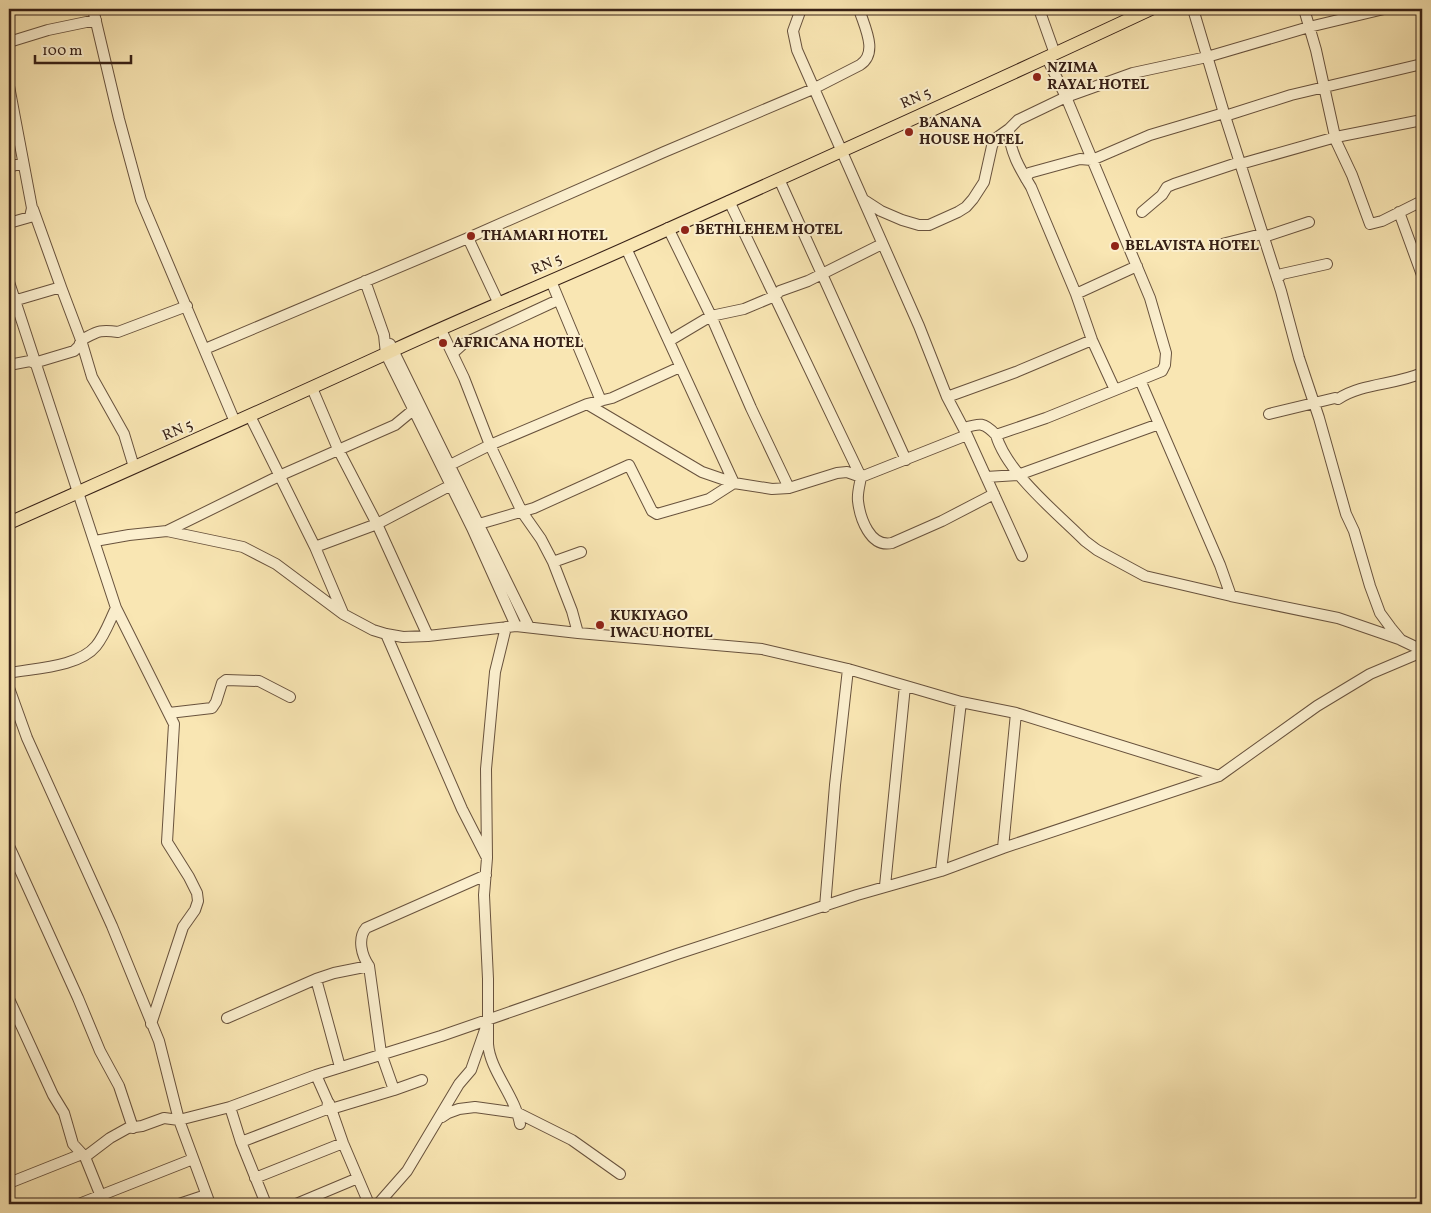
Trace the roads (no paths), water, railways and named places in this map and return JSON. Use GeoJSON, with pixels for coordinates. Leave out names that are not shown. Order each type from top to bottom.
{"type":"FeatureCollection","features":[{"type":"Feature","properties":{"kind":"main road","name":"RN 5"},"geometry":{"type":"LineString","coordinates":[[9,522],[202,438],[390,352],[729,202],[1151,9]]}},
{"type":"Feature","properties":{"kind":"street"},"geometry":{"type":"LineString","coordinates":[[93,9],[119,119],[141,200],[235,422]]}},
{"type":"Feature","properties":{"kind":"street"},"geometry":{"type":"LineString","coordinates":[[801,9],[793,31],[797,50],[919,326],[947,397],[966,432],[1022,556]]}},
{"type":"Feature","properties":{"kind":"street"},"geometry":{"type":"LineString","coordinates":[[205,349],[814,89],[865,62],[869,56],[868,40],[859,9]]}},
{"type":"Feature","properties":{"kind":"street"},"geometry":{"type":"LineString","coordinates":[[996,435],[1046,418],[1162,371],[1166,365],[1166,353],[1150,298],[1066,97],[1051,56],[1039,9]]}},
{"type":"Feature","properties":{"kind":"street"},"geometry":{"type":"LineString","coordinates":[[1193,9],[1224,114],[1278,279],[1346,514],[1354,531],[1370,586],[1384,620],[1401,640]]}},
{"type":"Feature","properties":{"kind":"street"},"geometry":{"type":"LineString","coordinates":[[1304,9],[1339,148],[1356,183],[1370,224],[1382,221],[1422,201]]}},
{"type":"Feature","properties":{"kind":"street"},"geometry":{"type":"LineString","coordinates":[[864,200],[881,211],[919,225],[929,225],[966,207],[980,191],[995,139],[1018,120],[1066,97],[1133,73],[1207,57],[1309,27],[1384,9]]}},
{"type":"Feature","properties":{"kind":"street"},"geometry":{"type":"LineString","coordinates":[[9,42],[48,30],[96,20]]}},
{"type":"Feature","properties":{"kind":"street"},"geometry":{"type":"LineString","coordinates":[[1025,174],[1080,159],[1092,160],[1150,134],[1291,95],[1422,64]]}},
{"type":"Feature","properties":{"kind":"street"},"geometry":{"type":"LineString","coordinates":[[9,86],[32,208],[81,340],[92,377],[124,434],[134,467]]}},
{"type":"Feature","properties":{"kind":"street"},"geometry":{"type":"LineString","coordinates":[[1142,212],[1162,195],[1167,187],[1240,162],[1254,160],[1336,137],[1422,120]]}},
{"type":"Feature","properties":{"kind":"street"},"geometry":{"type":"LineString","coordinates":[[1009,129],[1009,141],[1031,187],[1114,390]]}},
{"type":"Feature","properties":{"kind":"street"},"geometry":{"type":"LineString","coordinates":[[1080,159],[1085,144]]}},
{"type":"Feature","properties":{"kind":"street"},"geometry":{"type":"LineString","coordinates":[[9,168],[23,163]]}},
{"type":"Feature","properties":{"kind":"street"},"geometry":{"type":"LineString","coordinates":[[779,179],[906,460]]}},
{"type":"Feature","properties":{"kind":"street"},"geometry":{"type":"LineString","coordinates":[[729,202],[861,477],[858,498],[860,514],[867,530],[877,541],[885,545],[942,521],[994,494]]}},
{"type":"Feature","properties":{"kind":"street"},"geometry":{"type":"LineString","coordinates":[[9,224],[30,217],[32,208]]}},
{"type":"Feature","properties":{"kind":"street"},"geometry":{"type":"LineString","coordinates":[[1399,212],[1420,264],[1422,275]]}},
{"type":"Feature","properties":{"kind":"street"},"geometry":{"type":"LineString","coordinates":[[1214,246],[1309,222]]}},
{"type":"Feature","properties":{"kind":"street"},"geometry":{"type":"LineString","coordinates":[[668,228],[711,316],[750,408],[789,488]]}},
{"type":"Feature","properties":{"kind":"street"},"geometry":{"type":"LineString","coordinates":[[468,238],[499,304]]}},
{"type":"Feature","properties":{"kind":"street"},"geometry":{"type":"LineString","coordinates":[[669,341],[711,316],[744,309],[775,296],[780,291],[821,274],[882,244]]}},
{"type":"Feature","properties":{"kind":"street"},"geometry":{"type":"LineString","coordinates":[[626,248],[734,484]]}},
{"type":"Feature","properties":{"kind":"street"},"geometry":{"type":"LineString","coordinates":[[1278,279],[1282,274],[1327,264]]}},
{"type":"Feature","properties":{"kind":"street"},"geometry":{"type":"LineString","coordinates":[[1076,294],[1137,266]]}},
{"type":"Feature","properties":{"kind":"street"},"geometry":{"type":"LineString","coordinates":[[551,280],[601,401]]}},
{"type":"Feature","properties":{"kind":"street"},"geometry":{"type":"LineString","coordinates":[[365,281],[390,352],[455,484],[479,524],[529,627]]}},
{"type":"Feature","properties":{"kind":"street"},"geometry":{"type":"LineString","coordinates":[[9,282],[12,302],[116,608],[174,724],[168,842],[190,878],[197,893],[198,901],[195,910],[183,927],[151,1024]]}},
{"type":"Feature","properties":{"kind":"street"},"geometry":{"type":"LineString","coordinates":[[12,302],[61,287]]}},
{"type":"Feature","properties":{"kind":"street"},"geometry":{"type":"LineString","coordinates":[[453,353],[463,344],[558,300]]}},
{"type":"Feature","properties":{"kind":"street"},"geometry":{"type":"LineString","coordinates":[[9,366],[30,361],[34,363],[74,351],[79,346],[81,340],[103,330],[118,332],[187,306]]}},
{"type":"Feature","properties":{"kind":"street"},"geometry":{"type":"LineString","coordinates":[[441,330],[453,353],[490,445],[522,512],[541,539],[553,562],[572,611],[578,633]]}},
{"type":"Feature","properties":{"kind":"street"},"geometry":{"type":"LineString","coordinates":[[947,397],[1016,372],[1092,340]]}},
{"type":"Feature","properties":{"kind":"street"},"geometry":{"type":"LineString","coordinates":[[450,465],[490,445],[680,367]]}},
{"type":"Feature","properties":{"kind":"street"},"geometry":{"type":"LineString","coordinates":[[1269,414],[1335,398],[1338,399],[1349,392],[1398,382],[1422,373]]}},
{"type":"Feature","properties":{"kind":"street"},"geometry":{"type":"LineString","coordinates":[[1140,380],[1220,565],[1231,596]]}},
{"type":"Feature","properties":{"kind":"street"},"geometry":{"type":"LineString","coordinates":[[312,388],[338,449],[378,524],[428,636]]}},
{"type":"Feature","properties":{"kind":"street"},"geometry":{"type":"LineString","coordinates":[[587,404],[702,472],[734,484],[772,489],[789,488],[837,473],[847,472],[861,477],[906,460],[980,424],[988,426],[996,435],[999,447],[1018,475],[1085,541],[1097,550],[1145,576],[1338,618],[1401,640],[1422,651]]}},
{"type":"Feature","properties":{"kind":"street"},"geometry":{"type":"LineString","coordinates":[[167,531],[338,449],[395,425],[417,407]]}},
{"type":"Feature","properties":{"kind":"street"},"geometry":{"type":"LineString","coordinates":[[417,407],[450,465],[455,484],[511,627],[495,672],[490,717],[486,769],[487,858],[484,895],[488,979],[488,1050],[519,1118]]}},
{"type":"Feature","properties":{"kind":"street"},"geometry":{"type":"LineString","coordinates":[[250,416],[315,547],[343,614]]}},
{"type":"Feature","properties":{"kind":"street"},"geometry":{"type":"LineString","coordinates":[[986,477],[1018,475],[1158,424]]}},
{"type":"Feature","properties":{"kind":"street"},"geometry":{"type":"LineString","coordinates":[[479,524],[522,512],[629,465],[652,511],[657,514],[709,499],[734,484]]}},
{"type":"Feature","properties":{"kind":"street"},"geometry":{"type":"LineString","coordinates":[[315,547],[378,524],[455,484]]}},
{"type":"Feature","properties":{"kind":"street"},"geometry":{"type":"LineString","coordinates":[[95,542],[129,535],[167,531],[243,547],[276,564],[343,614],[373,630],[403,637],[529,627],[762,649],[848,670],[961,702],[1016,714],[1219,776]]}},
{"type":"Feature","properties":{"kind":"street"},"geometry":{"type":"LineString","coordinates":[[553,562],[581,552]]}},
{"type":"Feature","properties":{"kind":"street"},"geometry":{"type":"LineString","coordinates":[[9,673],[81,659],[89,654],[97,645],[116,608]]}},
{"type":"Feature","properties":{"kind":"street"},"geometry":{"type":"LineString","coordinates":[[386,634],[462,809],[487,858]]}},
{"type":"Feature","properties":{"kind":"street"},"geometry":{"type":"LineString","coordinates":[[9,1183],[83,1156],[128,1128],[142,1126],[164,1118],[180,1120],[230,1107],[381,1053],[488,1021],[677,954],[885,886],[941,870],[1219,776],[1316,706],[1370,674],[1422,651]]}},
{"type":"Feature","properties":{"kind":"street"},"geometry":{"type":"LineString","coordinates":[[825,907],[835,785],[848,670]]}},
{"type":"Feature","properties":{"kind":"street"},"geometry":{"type":"LineString","coordinates":[[169,712],[212,708],[216,702],[222,682],[226,680],[260,681],[290,697]]}},
{"type":"Feature","properties":{"kind":"street"},"geometry":{"type":"LineString","coordinates":[[885,886],[905,686]]}},
{"type":"Feature","properties":{"kind":"street"},"geometry":{"type":"LineString","coordinates":[[9,688],[35,756],[108,918],[159,1041],[180,1120],[208,1199],[179,1204]]}},
{"type":"Feature","properties":{"kind":"street"},"geometry":{"type":"LineString","coordinates":[[941,870],[961,702]]}},
{"type":"Feature","properties":{"kind":"street"},"geometry":{"type":"LineString","coordinates":[[1003,848],[1016,714]]}},
{"type":"Feature","properties":{"kind":"street"},"geometry":{"type":"LineString","coordinates":[[9,846],[100,1050],[119,1086],[133,1128]]}},
{"type":"Feature","properties":{"kind":"street"},"geometry":{"type":"LineString","coordinates":[[394,1090],[381,1053],[369,966],[364,959],[361,940],[362,933],[366,928],[486,875]]}},
{"type":"Feature","properties":{"kind":"street"},"geometry":{"type":"LineString","coordinates":[[227,1018],[316,979],[334,973],[369,966]]}},
{"type":"Feature","properties":{"kind":"street"},"geometry":{"type":"LineString","coordinates":[[316,979],[340,1067]]}},
{"type":"Feature","properties":{"kind":"street"},"geometry":{"type":"LineString","coordinates":[[9,999],[53,1095],[64,1113],[73,1144],[83,1156],[102,1200]]}},
{"type":"Feature","properties":{"kind":"street"},"geometry":{"type":"LineString","coordinates":[[378,1204],[407,1171],[459,1084],[471,1070],[488,1021]]}},
{"type":"Feature","properties":{"kind":"street"},"geometry":{"type":"LineString","coordinates":[[316,1075],[369,1204]]}},
{"type":"Feature","properties":{"kind":"street"},"geometry":{"type":"LineString","coordinates":[[241,1142],[323,1111],[329,1106],[394,1090],[422,1080]]}},
{"type":"Feature","properties":{"kind":"street"},"geometry":{"type":"LineString","coordinates":[[230,1107],[241,1142],[266,1204]]}},
{"type":"Feature","properties":{"kind":"street"},"geometry":{"type":"LineString","coordinates":[[439,1120],[448,1113],[475,1107],[519,1118],[572,1140],[620,1174]]}},
{"type":"Feature","properties":{"kind":"street"},"geometry":{"type":"LineString","coordinates":[[255,1178],[343,1143]]}},
{"type":"Feature","properties":{"kind":"street"},"geometry":{"type":"LineString","coordinates":[[80,1204],[102,1200],[193,1159]]}},
{"type":"Feature","properties":{"kind":"street"},"geometry":{"type":"LineString","coordinates":[[296,1204],[358,1178]]}},
{"type":"Feature","properties":{"kind":"place","name":"NZIMA RAYAL HOTEL"},"geometry":{"type":"Point","coordinates":[1037,77]}},
{"type":"Feature","properties":{"kind":"place","name":"BANANA HOUSE HOTEL"},"geometry":{"type":"Point","coordinates":[909,132]}},
{"type":"Feature","properties":{"kind":"place","name":"BETHLEHEM HOTEL"},"geometry":{"type":"Point","coordinates":[685,230]}},
{"type":"Feature","properties":{"kind":"place","name":"THAMARI HOTEL"},"geometry":{"type":"Point","coordinates":[471,236]}},
{"type":"Feature","properties":{"kind":"place","name":"BELAVISTA HOTEL"},"geometry":{"type":"Point","coordinates":[1115,246]}},
{"type":"Feature","properties":{"kind":"place","name":"AFRICANA HOTEL"},"geometry":{"type":"Point","coordinates":[443,343]}},
{"type":"Feature","properties":{"kind":"place","name":"KUKIYAGO IWACU HOTEL"},"geometry":{"type":"Point","coordinates":[600,625]}}]}
